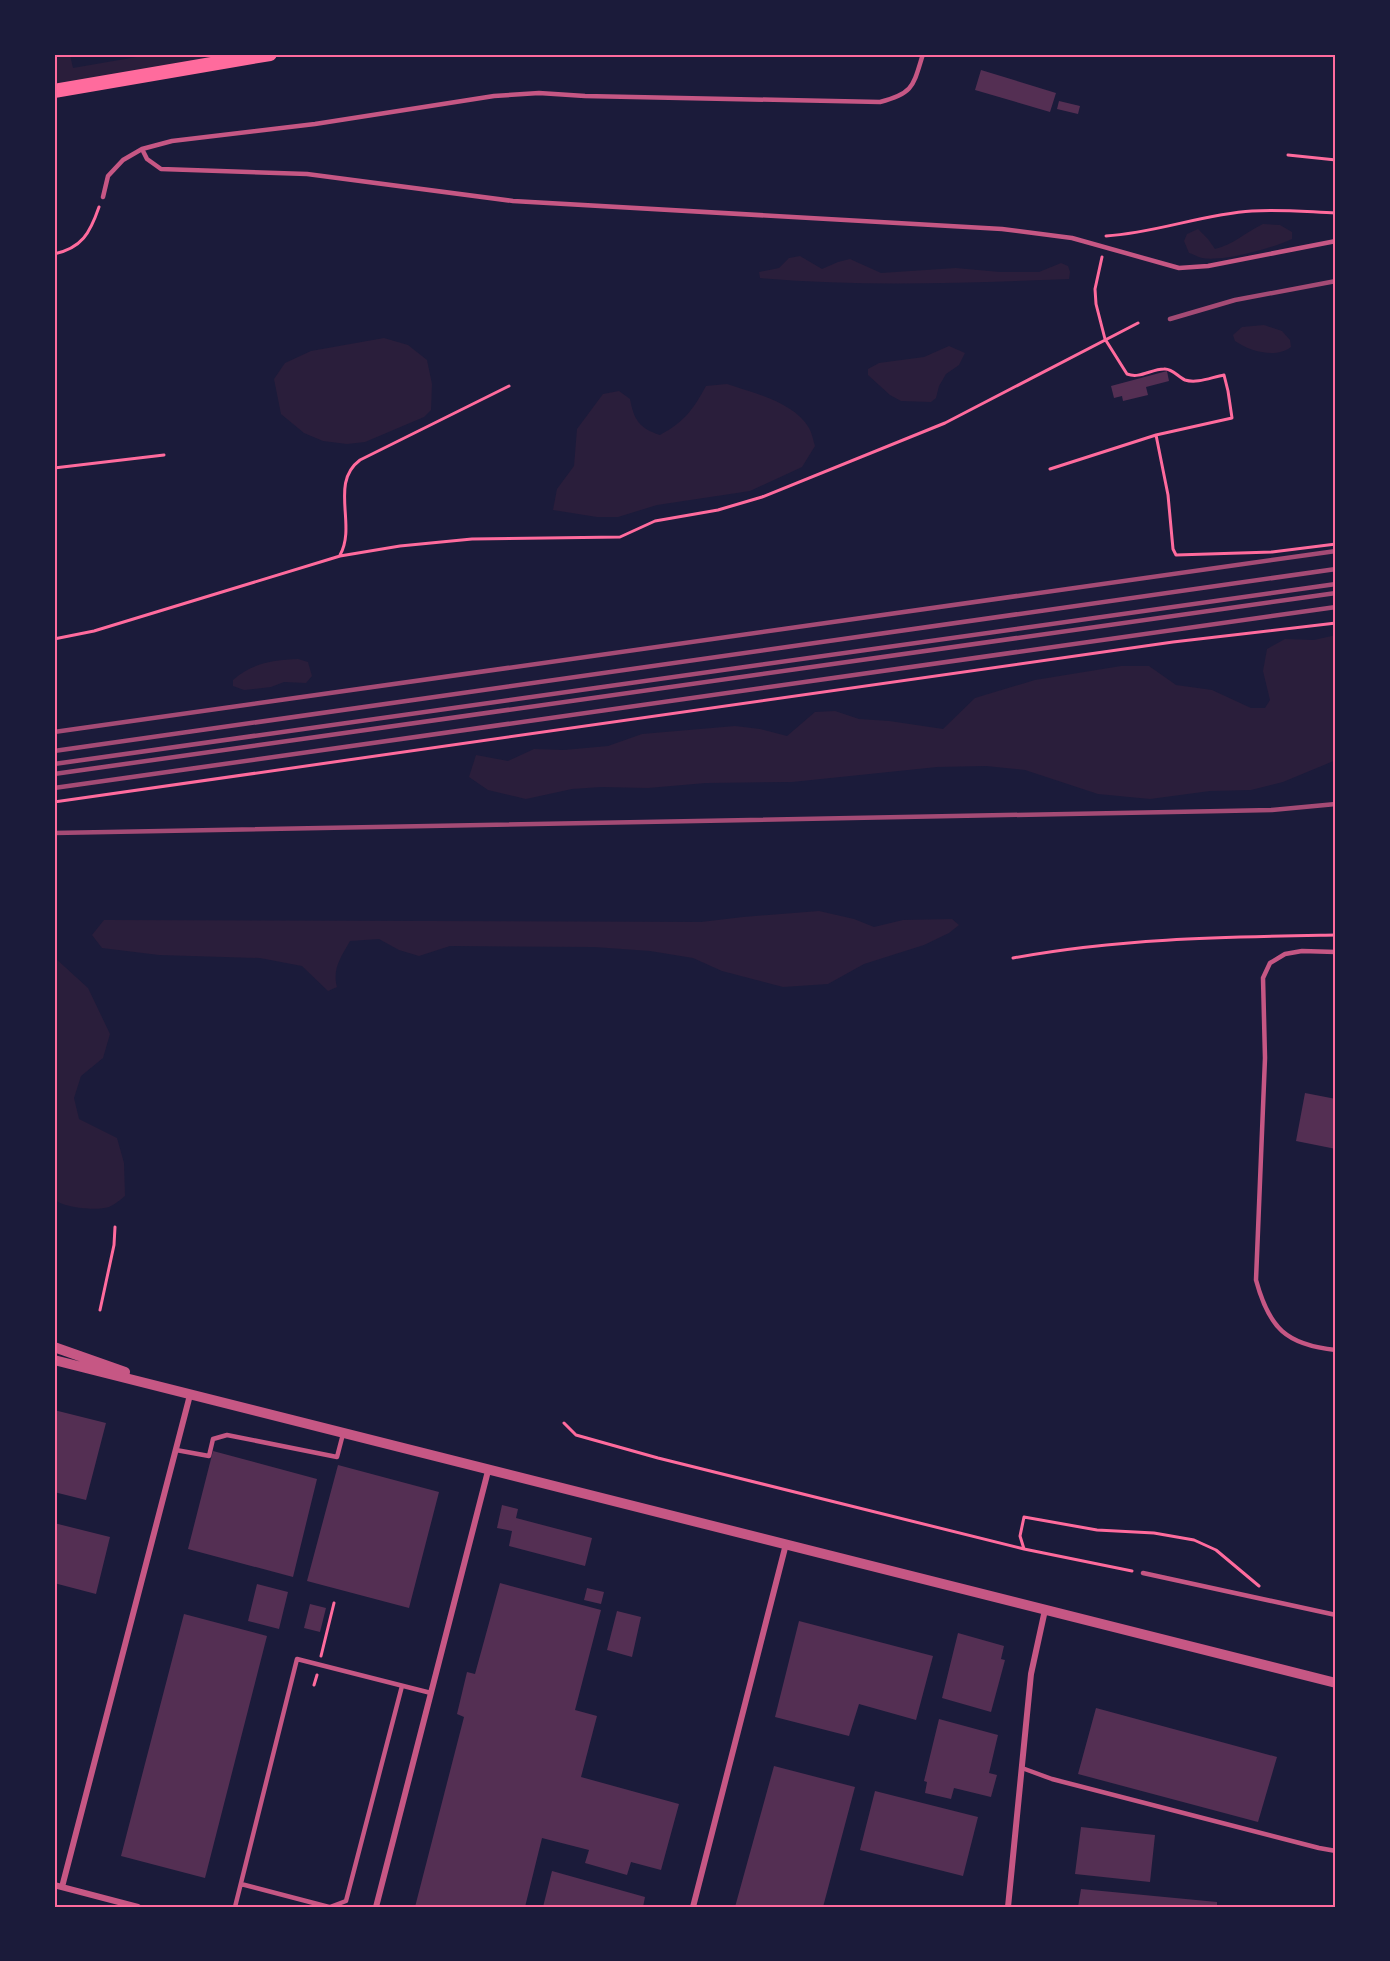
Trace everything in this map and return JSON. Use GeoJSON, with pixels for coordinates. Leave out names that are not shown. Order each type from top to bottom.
{"type":"FeatureCollection","features":[{"type":"Feature","properties":{"kind":"main road"},"geometry":{"type":"LineString","coordinates":[[54,91],[270,54]]}},
{"type":"Feature","properties":{"kind":"street"},"geometry":{"type":"LineString","coordinates":[[54,1347],[190,1395]]}},
{"type":"Feature","properties":{"kind":"street"},"geometry":{"type":"LineString","coordinates":[[54,1360],[1336,1683]]}},
{"type":"Feature","properties":{"kind":"street"},"geometry":{"type":"LineString","coordinates":[[62,1887],[190,1395]]}},
{"type":"Feature","properties":{"kind":"street"},"geometry":{"type":"LineString","coordinates":[[376,1907],[488,1471]]}},
{"type":"Feature","properties":{"kind":"street"},"geometry":{"type":"LineString","coordinates":[[693,1907],[786,1544]]}},
{"type":"Feature","properties":{"kind":"street"},"geometry":{"type":"LineString","coordinates":[[1008,1907],[1031,1674],[1045,1610]]}},
{"type":"Feature","properties":{"kind":"street"},"geometry":{"type":"LineString","coordinates":[[54,1885],[138,1907]]}},
{"type":"Feature","properties":{"kind":"lane"},"geometry":{"type":"LineString","coordinates":[[103,197],[108,176],[123,160],[142,149],[172,141],[315,124],[494,96],[539,93],[880,102],[903,96],[915,80],[923,54]]}},
{"type":"Feature","properties":{"kind":"lane"},"geometry":{"type":"LineString","coordinates":[[142,149],[147,159],[162,169],[308,174],[513,201],[1002,230],[1072,238],[1179,268],[1208,266],[1336,241]]}},
{"type":"Feature","properties":{"kind":"lane"},"geometry":{"type":"LineString","coordinates":[[1336,952],[1302,951],[1285,954],[1270,963],[1263,978],[1265,1058],[1257,1280],[1263,1306],[1275,1325],[1296,1341],[1322,1349],[1336,1350]]}},
{"type":"Feature","properties":{"kind":"lane"},"geometry":{"type":"LineString","coordinates":[[176,1449],[209,1456],[213,1439],[227,1435],[337,1457],[343,1434]]}},
{"type":"Feature","properties":{"kind":"lane"},"geometry":{"type":"LineString","coordinates":[[1143,1573],[1336,1615]]}},
{"type":"Feature","properties":{"kind":"lane"},"geometry":{"type":"LineString","coordinates":[[235,1907],[297,1659],[431,1693]]}},
{"type":"Feature","properties":{"kind":"lane"},"geometry":{"type":"LineString","coordinates":[[241,1884],[329,1907],[346,1901],[402,1686]]}},
{"type":"Feature","properties":{"kind":"lane"},"geometry":{"type":"LineString","coordinates":[[1022,1768],[1052,1779],[1336,1851]]}},
{"type":"Feature","properties":{"kind":"path"},"geometry":{"type":"LineString","coordinates":[[1288,155],[1336,160]]}},
{"type":"Feature","properties":{"kind":"path"},"geometry":{"type":"LineString","coordinates":[[54,254],[70,250],[92,229],[103,197]]}},
{"type":"Feature","properties":{"kind":"path"},"geometry":{"type":"LineString","coordinates":[[1104,236],[1135,234],[1196,219],[1253,210],[1336,213]]}},
{"type":"Feature","properties":{"kind":"path"},"geometry":{"type":"LineString","coordinates":[[1050,469],[1156,435],[1232,418],[1224,375],[1193,381],[1186,380],[1164,368],[1132,376],[1126,374],[1105,339],[1096,304],[1095,289],[1105,247]]}},
{"type":"Feature","properties":{"kind":"path"},"geometry":{"type":"LineString","coordinates":[[54,639],[94,631],[340,556],[399,546],[472,539],[620,537],[655,521],[718,510],[773,493],[945,423],[1138,323]]}},
{"type":"Feature","properties":{"kind":"path"},"geometry":{"type":"LineString","coordinates":[[340,556],[346,538],[346,479],[353,465],[509,386]]}},
{"type":"Feature","properties":{"kind":"path"},"geometry":{"type":"LineString","coordinates":[[1156,435],[1168,495],[1173,549],[1176,555],[1272,552],[1336,544]]}},
{"type":"Feature","properties":{"kind":"path"},"geometry":{"type":"LineString","coordinates":[[54,468],[164,455]]}},
{"type":"Feature","properties":{"kind":"path"},"geometry":{"type":"LineString","coordinates":[[54,802],[1161,644],[1336,623]]}},
{"type":"Feature","properties":{"kind":"path"},"geometry":{"type":"LineString","coordinates":[[1013,958],[1057,950],[1145,940],[1336,935]]}},
{"type":"Feature","properties":{"kind":"path"},"geometry":{"type":"LineString","coordinates":[[100,1310],[114,1245],[115,1227]]}},
{"type":"Feature","properties":{"kind":"path"},"geometry":{"type":"LineString","coordinates":[[564,1423],[576,1435],[658,1458],[1024,1549],[1143,1573]]}},
{"type":"Feature","properties":{"kind":"path"},"geometry":{"type":"LineString","coordinates":[[1024,1549],[1020,1536],[1024,1517],[1097,1530],[1154,1533],[1194,1540],[1216,1550],[1280,1604]]}},
{"type":"Feature","properties":{"kind":"path"},"geometry":{"type":"LineString","coordinates":[[314,1685],[334,1603]]}},
{"type":"Feature","properties":{"kind":"shaded area"},"geometry":{"type":"Polygon","coordinates":[[[60,54],[72,54],[70,55],[73,68],[154,54],[241,54],[54,86],[54,61],[60,54]]]}},
{"type":"Feature","properties":{"kind":"shaded area"},"geometry":{"type":"Polygon","coordinates":[[[1263,224],[1280,225],[1292,232],[1292,239],[1248,253],[1211,259],[1189,253],[1184,241],[1187,234],[1198,229],[1215,249],[1228,245],[1263,224]]]}},
{"type":"Feature","properties":{"kind":"shaded area"},"geometry":{"type":"Polygon","coordinates":[[[800,256],[822,269],[850,259],[881,273],[956,268],[1000,272],[1039,272],[1061,263],[1068,266],[1070,272],[1069,279],[953,283],[837,283],[760,278],[759,272],[779,268],[789,258],[800,256]]]}},
{"type":"Feature","properties":{"kind":"shaded area"},"geometry":{"type":"Polygon","coordinates":[[[1264,325],[1282,331],[1290,340],[1291,347],[1278,353],[1270,353],[1248,348],[1235,341],[1233,335],[1242,327],[1264,325]]]}},
{"type":"Feature","properties":{"kind":"shaded area"},"geometry":{"type":"Polygon","coordinates":[[[384,338],[408,345],[427,360],[432,384],[431,410],[424,417],[365,442],[347,444],[323,441],[304,433],[281,414],[274,379],[285,363],[311,351],[384,338]]]}},
{"type":"Feature","properties":{"kind":"shaded area"},"geometry":{"type":"Polygon","coordinates":[[[949,346],[965,353],[959,365],[946,374],[939,386],[936,398],[931,402],[901,401],[890,395],[868,375],[868,369],[879,363],[924,357],[949,346]]]}},
{"type":"Feature","properties":{"kind":"shaded area"},"geometry":{"type":"Polygon","coordinates":[[[727,384],[783,405],[802,419],[810,430],[815,446],[802,467],[750,491],[657,505],[618,517],[597,517],[553,510],[557,489],[574,466],[577,429],[603,394],[619,391],[630,399],[633,412],[642,426],[660,435],[687,415],[706,386],[727,384]]]}},
{"type":"Feature","properties":{"kind":"shaded area"},"geometry":{"type":"Polygon","coordinates":[[[1336,635],[1336,760],[1283,782],[1251,790],[1210,791],[1150,799],[1098,794],[1025,770],[986,766],[937,767],[792,782],[572,789],[526,799],[488,790],[469,777],[476,755],[508,761],[534,749],[564,750],[608,746],[642,734],[735,726],[787,736],[815,712],[835,711],[859,719],[943,729],[975,698],[1035,680],[1121,666],[1149,666],[1176,685],[1212,690],[1251,708],[1265,708],[1270,700],[1263,671],[1267,649],[1285,639],[1314,640],[1336,635]]]}},
{"type":"Feature","properties":{"kind":"shaded area"},"geometry":{"type":"Polygon","coordinates":[[[298,659],[308,662],[312,676],[306,683],[284,682],[271,687],[244,690],[233,686],[233,680],[255,666],[280,660],[298,659]]]}},
{"type":"Feature","properties":{"kind":"shaded area"},"geometry":{"type":"Polygon","coordinates":[[[819,911],[854,919],[874,927],[903,920],[952,919],[959,925],[949,933],[924,945],[864,964],[828,984],[783,987],[722,971],[693,958],[650,951],[594,947],[450,946],[419,956],[399,950],[379,939],[350,941],[337,969],[337,987],[328,991],[302,966],[260,958],[159,955],[102,948],[92,935],[104,920],[701,922],[819,911]]]}},
{"type":"Feature","properties":{"kind":"shaded area"},"geometry":{"type":"Polygon","coordinates":[[[54,957],[88,988],[110,1034],[103,1058],[81,1076],[74,1098],[79,1119],[117,1138],[124,1163],[125,1196],[109,1207],[80,1208],[65,1205],[54,1199],[54,957]]]}},
{"type":"Feature","properties":{"kind":"building"},"geometry":{"type":"Polygon","coordinates":[[[981,70],[1056,93],[1050,112],[975,90],[981,70]]]}},
{"type":"Feature","properties":{"kind":"building"},"geometry":{"type":"Polygon","coordinates":[[[1059,101],[1080,106],[1078,114],[1057,109],[1059,101]]]}},
{"type":"Feature","properties":{"kind":"building"},"geometry":{"type":"Polygon","coordinates":[[[1167,371],[1169,381],[1146,387],[1148,395],[1123,401],[1122,396],[1114,398],[1111,386],[1167,371]]]}},
{"type":"Feature","properties":{"kind":"building"},"geometry":{"type":"Polygon","coordinates":[[[1305,1093],[1336,1099],[1336,1149],[1296,1141],[1305,1093]]]}},
{"type":"Feature","properties":{"kind":"building"},"geometry":{"type":"Polygon","coordinates":[[[54,1410],[106,1423],[86,1500],[54,1492],[54,1410]]]}},
{"type":"Feature","properties":{"kind":"building"},"geometry":{"type":"Polygon","coordinates":[[[213,1451],[317,1479],[293,1577],[188,1549],[213,1451]]]}},
{"type":"Feature","properties":{"kind":"building"},"geometry":{"type":"Polygon","coordinates":[[[338,1465],[439,1492],[409,1608],[307,1581],[338,1465]]]}},
{"type":"Feature","properties":{"kind":"building"},"geometry":{"type":"Polygon","coordinates":[[[502,1505],[518,1509],[516,1518],[592,1538],[585,1566],[509,1546],[512,1531],[497,1528],[502,1505]]]}},
{"type":"Feature","properties":{"kind":"building"},"geometry":{"type":"Polygon","coordinates":[[[54,1523],[110,1537],[96,1594],[54,1583],[54,1523]]]}},
{"type":"Feature","properties":{"kind":"building"},"geometry":{"type":"Polygon","coordinates":[[[500,1583],[601,1610],[575,1710],[597,1716],[581,1777],[679,1804],[661,1870],[631,1862],[627,1875],[585,1863],[589,1850],[542,1838],[525,1907],[415,1907],[464,1717],[457,1714],[467,1672],[475,1674],[500,1583]]]}},
{"type":"Feature","properties":{"kind":"building"},"geometry":{"type":"Polygon","coordinates":[[[257,1584],[288,1592],[279,1629],[248,1621],[257,1584]]]}},
{"type":"Feature","properties":{"kind":"building"},"geometry":{"type":"Polygon","coordinates":[[[587,1588],[604,1592],[601,1604],[584,1600],[587,1588]]]}},
{"type":"Feature","properties":{"kind":"building"},"geometry":{"type":"Polygon","coordinates":[[[310,1604],[326,1608],[320,1632],[304,1628],[310,1604]]]}},
{"type":"Feature","properties":{"kind":"building"},"geometry":{"type":"Polygon","coordinates":[[[617,1611],[641,1617],[632,1657],[607,1650],[617,1611]]]}},
{"type":"Feature","properties":{"kind":"building"},"geometry":{"type":"Polygon","coordinates":[[[184,1614],[267,1636],[205,1878],[121,1856],[184,1614]]]}},
{"type":"Feature","properties":{"kind":"building"},"geometry":{"type":"Polygon","coordinates":[[[799,1621],[933,1656],[916,1720],[859,1704],[849,1736],[775,1717],[799,1621]]]}},
{"type":"Feature","properties":{"kind":"building"},"geometry":{"type":"Polygon","coordinates":[[[958,1633],[1004,1646],[1001,1659],[1005,1660],[991,1712],[942,1698],[958,1633]]]}},
{"type":"Feature","properties":{"kind":"building"},"geometry":{"type":"Polygon","coordinates":[[[1096,1708],[1277,1757],[1258,1822],[1078,1774],[1096,1708]]]}},
{"type":"Feature","properties":{"kind":"building"},"geometry":{"type":"Polygon","coordinates":[[[939,1719],[998,1735],[989,1773],[997,1775],[991,1797],[954,1788],[951,1799],[925,1793],[927,1782],[924,1781],[939,1719]]]}},
{"type":"Feature","properties":{"kind":"building"},"geometry":{"type":"Polygon","coordinates":[[[774,1766],[855,1787],[823,1907],[735,1907],[774,1766]]]}},
{"type":"Feature","properties":{"kind":"building"},"geometry":{"type":"Polygon","coordinates":[[[875,1791],[978,1817],[963,1876],[860,1850],[875,1791]]]}},
{"type":"Feature","properties":{"kind":"building"},"geometry":{"type":"Polygon","coordinates":[[[1081,1827],[1155,1835],[1150,1882],[1075,1874],[1081,1827]]]}},
{"type":"Feature","properties":{"kind":"building"},"geometry":{"type":"Polygon","coordinates":[[[552,1871],[645,1897],[643,1907],[543,1907],[552,1871]]]}},
{"type":"Feature","properties":{"kind":"building"},"geometry":{"type":"Polygon","coordinates":[[[1081,1889],[1217,1902],[1217,1907],[1078,1907],[1081,1889]]]}},
{"type":"Feature","properties":{"kind":"railway"},"geometry":{"type":"LineString","coordinates":[[1170,319],[1235,300],[1336,281]]}},
{"type":"Feature","properties":{"kind":"railway"},"geometry":{"type":"LineString","coordinates":[[54,732],[1336,551]]}},
{"type":"Feature","properties":{"kind":"railway"},"geometry":{"type":"LineString","coordinates":[[54,751],[1336,569]]}},
{"type":"Feature","properties":{"kind":"railway"},"geometry":{"type":"LineString","coordinates":[[54,764],[1336,584]]}},
{"type":"Feature","properties":{"kind":"railway"},"geometry":{"type":"LineString","coordinates":[[54,774],[1336,593]]}},
{"type":"Feature","properties":{"kind":"railway"},"geometry":{"type":"LineString","coordinates":[[54,788],[1336,607]]}},
{"type":"Feature","properties":{"kind":"railway"},"geometry":{"type":"LineString","coordinates":[[54,833],[1272,810],[1336,804]]}}]}
